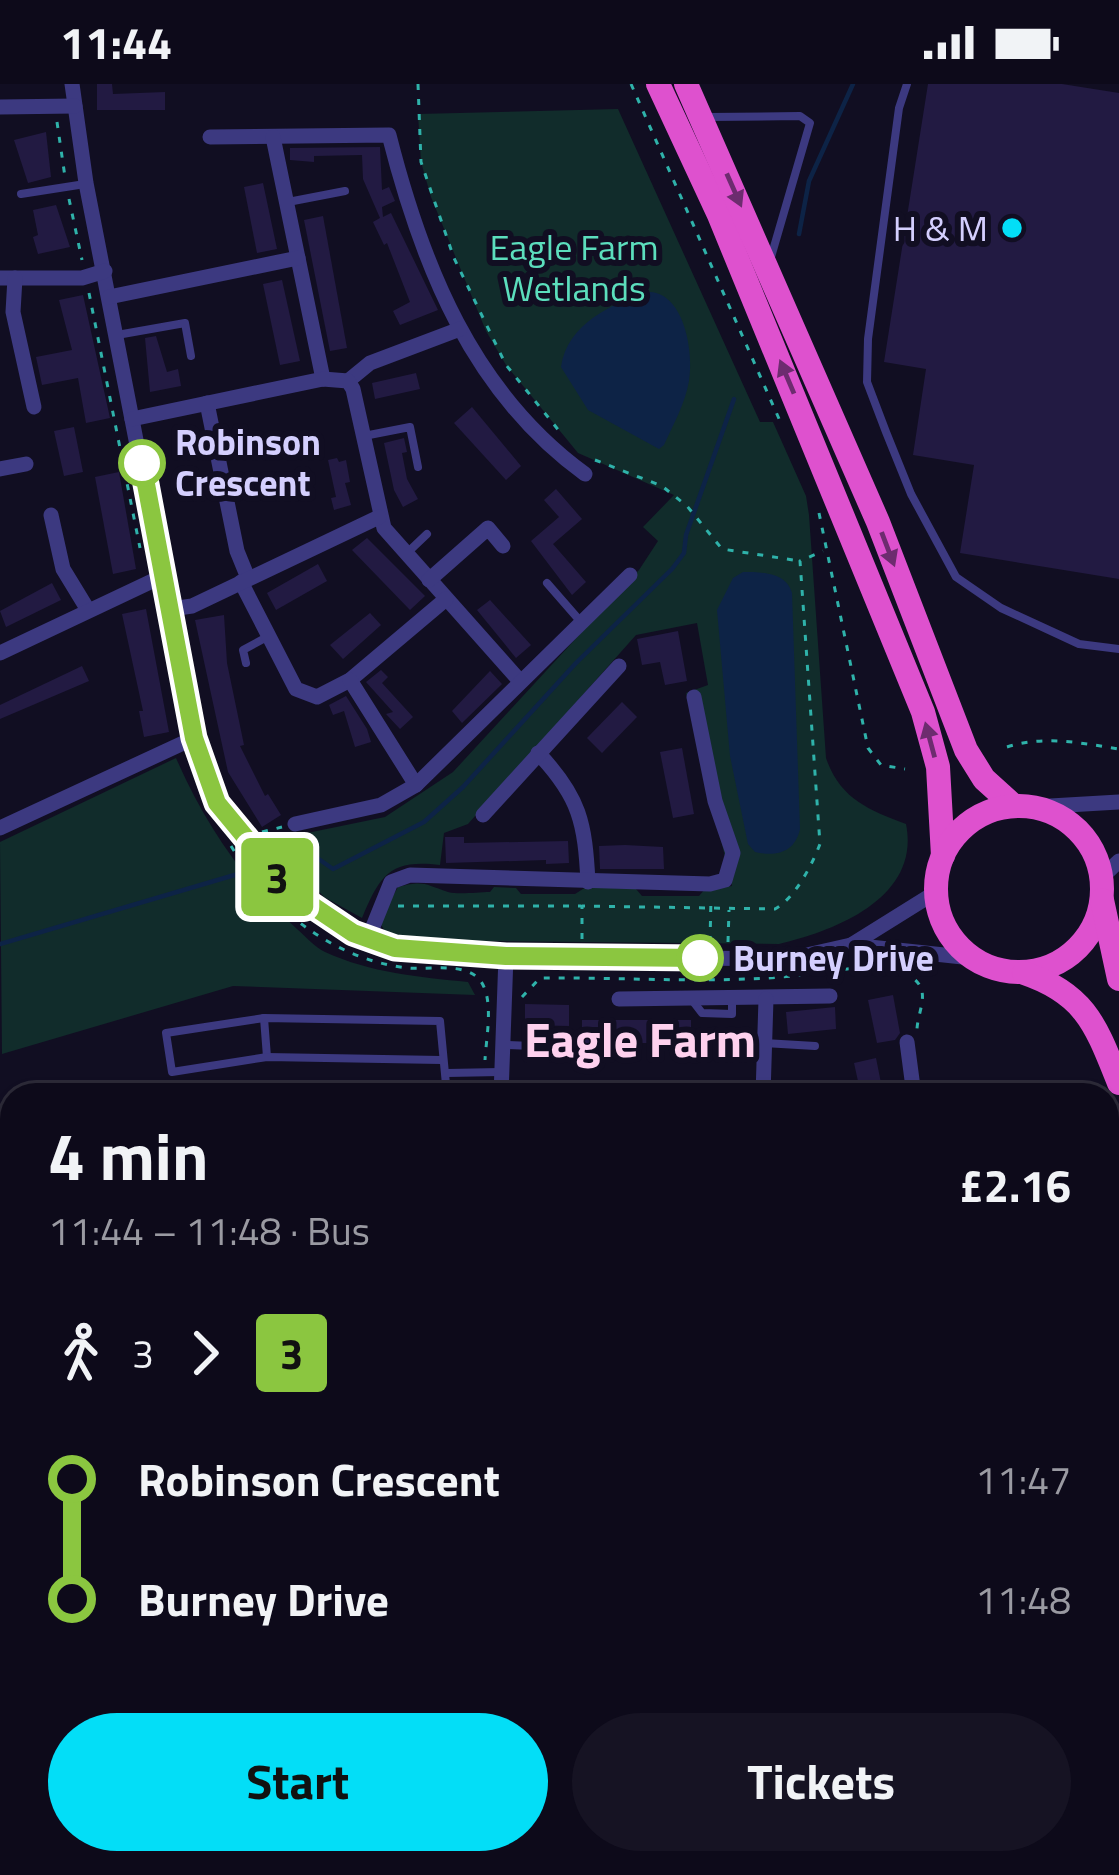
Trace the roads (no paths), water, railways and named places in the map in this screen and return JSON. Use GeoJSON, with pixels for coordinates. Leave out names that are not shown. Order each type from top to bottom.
{"type":"FeatureCollection","features":[{"type":"Feature","properties":{"kind":"highway"},"geometry":{"type":"LineString","coordinates":[[658,84],[719,215],[923,712],[938,767],[943,856],[936,892],[940,917],[971,958],[995,969],[1051,982],[1076,999],[1102,1040],[1119,1083]]}},
{"type":"Feature","properties":{"kind":"highway"},"geometry":{"type":"LineString","coordinates":[[686,84],[878,522],[966,750],[984,779],[1023,807],[1058,816],[1079,832],[1094,853],[1107,879],[1119,979]]}},
{"type":"Feature","properties":{"kind":"highway"},"geometry":{"type":"LineString","coordinates":[[943,856],[971,821],[991,811],[1023,807]]}},
{"type":"Feature","properties":{"kind":"highway"},"geometry":{"type":"LineString","coordinates":[[1021,973],[1067,957],[1085,939],[1097,918],[1107,879]]}},
{"type":"Feature","properties":{"kind":"street"},"geometry":{"type":"LineString","coordinates":[[72,84],[86,184],[194,738],[234,837],[289,890],[322,914],[395,948],[506,956],[789,959],[850,945],[936,892]]}},
{"type":"Feature","properties":{"kind":"street"},"geometry":{"type":"LineString","coordinates":[[0,107],[74,106]]}},
{"type":"Feature","properties":{"kind":"street"},"geometry":{"type":"LineString","coordinates":[[210,137],[389,135],[428,267],[460,329],[516,413],[556,453],[590,467]]}},
{"type":"Feature","properties":{"kind":"street"},"geometry":{"type":"LineString","coordinates":[[274,136],[323,379]]}},
{"type":"Feature","properties":{"kind":"street"},"geometry":{"type":"LineString","coordinates":[[109,297],[298,258]]}},
{"type":"Feature","properties":{"kind":"street"},"geometry":{"type":"LineString","coordinates":[[34,407],[8,278],[86,277],[105,272]]}},
{"type":"Feature","properties":{"kind":"street"},"geometry":{"type":"LineString","coordinates":[[132,419],[323,379],[348,381],[370,364],[460,329]]}},
{"type":"Feature","properties":{"kind":"street"},"geometry":{"type":"LineString","coordinates":[[348,381],[379,517],[406,554],[519,680]]}},
{"type":"Feature","properties":{"kind":"street"},"geometry":{"type":"LineString","coordinates":[[207,403],[244,580],[296,688],[317,697],[350,680],[446,599]]}},
{"type":"Feature","properties":{"kind":"street"},"geometry":{"type":"LineString","coordinates":[[0,469],[26,464]]}},
{"type":"Feature","properties":{"kind":"street"},"geometry":{"type":"LineString","coordinates":[[51,515],[63,569],[88,610]]}},
{"type":"Feature","properties":{"kind":"street"},"geometry":{"type":"LineString","coordinates":[[171,610],[192,606],[379,517]]}},
{"type":"Feature","properties":{"kind":"street"},"geometry":{"type":"LineString","coordinates":[[429,580],[488,528],[503,546]]}},
{"type":"Feature","properties":{"kind":"street"},"geometry":{"type":"LineString","coordinates":[[295,824],[381,805],[416,784],[630,574]]}},
{"type":"Feature","properties":{"kind":"street"},"geometry":{"type":"LineString","coordinates":[[0,653],[165,575]]}},
{"type":"Feature","properties":{"kind":"street"},"geometry":{"type":"LineString","coordinates":[[483,815],[619,666]]}},
{"type":"Feature","properties":{"kind":"street"},"geometry":{"type":"LineString","coordinates":[[350,680],[416,784]]}},
{"type":"Feature","properties":{"kind":"street"},"geometry":{"type":"LineString","coordinates":[[368,939],[391,882],[410,875],[711,884],[725,880],[733,853],[715,801],[694,697]]}},
{"type":"Feature","properties":{"kind":"street"},"geometry":{"type":"LineString","coordinates":[[0,827],[194,738]]}},
{"type":"Feature","properties":{"kind":"street"},"geometry":{"type":"LineString","coordinates":[[538,754],[565,782],[585,824],[588,882]]}},
{"type":"Feature","properties":{"kind":"street"},"geometry":{"type":"LineString","coordinates":[[1023,807],[1119,802]]}},
{"type":"Feature","properties":{"kind":"street"},"geometry":{"type":"LineString","coordinates":[[850,945],[971,958]]}},
{"type":"Feature","properties":{"kind":"street"},"geometry":{"type":"LineString","coordinates":[[502,1083],[506,956]]}},
{"type":"Feature","properties":{"kind":"street"},"geometry":{"type":"LineString","coordinates":[[619,999],[830,996]]}},
{"type":"Feature","properties":{"kind":"street"},"geometry":{"type":"LineString","coordinates":[[763,1083],[766,999]]}},
{"type":"Feature","properties":{"kind":"street"},"geometry":{"type":"LineString","coordinates":[[907,1042],[902,1072],[908,1083]]}},
{"type":"Feature","properties":{"kind":"lane"},"geometry":{"type":"LineString","coordinates":[[907,84],[899,108],[868,338],[867,382],[879,415],[911,494],[956,577],[1001,608],[1078,644],[1119,650]]}},
{"type":"Feature","properties":{"kind":"lane"},"geometry":{"type":"LineString","coordinates":[[701,117],[800,116],[810,123],[768,268]]}},
{"type":"Feature","properties":{"kind":"lane"},"geometry":{"type":"LineString","coordinates":[[21,194],[86,184]]}},
{"type":"Feature","properties":{"kind":"lane"},"geometry":{"type":"LineString","coordinates":[[286,200],[345,191]]}},
{"type":"Feature","properties":{"kind":"lane"},"geometry":{"type":"LineString","coordinates":[[116,335],[185,323],[191,356]]}},
{"type":"Feature","properties":{"kind":"lane"},"geometry":{"type":"LineString","coordinates":[[363,436],[410,427],[418,467]]}},
{"type":"Feature","properties":{"kind":"lane"},"geometry":{"type":"LineString","coordinates":[[406,554],[428,534]]}},
{"type":"Feature","properties":{"kind":"lane"},"geometry":{"type":"LineString","coordinates":[[548,583],[581,622]]}},
{"type":"Feature","properties":{"kind":"lane"},"geometry":{"type":"LineString","coordinates":[[246,663],[243,650],[268,636]]}},
{"type":"Feature","properties":{"kind":"lane"},"geometry":{"type":"LineString","coordinates":[[264,1018],[267,1058]]}},
{"type":"Feature","properties":{"kind":"lane"},"geometry":{"type":"LineString","coordinates":[[441,1060],[267,1058],[172,1072],[166,1033],[264,1018],[440,1021],[447,1083]]}},
{"type":"Feature","properties":{"kind":"lane"},"geometry":{"type":"LineString","coordinates":[[763,1043],[815,1046]]}},
{"type":"Feature","properties":{"kind":"lane"},"geometry":{"type":"LineString","coordinates":[[503,1045],[557,1046]]}},
{"type":"Feature","properties":{"kind":"lane"},"geometry":{"type":"LineString","coordinates":[[447,1072],[503,1072]]}},
{"type":"Feature","properties":{"kind":"water"},"geometry":{"type":"Polygon","coordinates":[[[650,292],[662,295],[679,314],[690,356],[685,398],[659,449],[588,410],[561,367],[582,327],[607,309],[650,292]]]}},
{"type":"Feature","properties":{"kind":"water"},"geometry":{"type":"Polygon","coordinates":[[[743,572],[779,577],[792,593],[800,829],[789,848],[771,854],[755,852],[748,844],[730,756],[717,610],[733,578],[743,572]]]}},
{"type":"Feature","properties":{"kind":"waterway"},"geometry":{"type":"LineString","coordinates":[[799,234],[809,181],[853,84]]}},
{"type":"Feature","properties":{"kind":"waterway"},"geometry":{"type":"LineString","coordinates":[[310,853],[333,869],[424,822],[672,569],[684,553],[686,535],[734,399]]}},
{"type":"Feature","properties":{"kind":"waterway"},"geometry":{"type":"LineString","coordinates":[[0,944],[238,874]]}},
{"type":"Feature","properties":{"kind":"place","name":"H & M"},"geometry":{"type":"Point","coordinates":[1012,228]}},
{"type":"Feature","properties":{"kind":"place","name":"Robinson Crescent"},"geometry":{"type":"Point","coordinates":[142,463]}},
{"type":"Feature","properties":{"kind":"place","name":"Burney Drive"},"geometry":{"type":"Point","coordinates":[700,958]}},
{"type":"Feature","properties":{"kind":"district","name":"Eagle Farm"},"geometry":{"type":"Point","coordinates":[640,1040]}},
{"type":"Feature","properties":{"kind":"park label","name":"Eagle Farm Wetlands"},"geometry":{"type":"Point","coordinates":[574,268]}}]}
